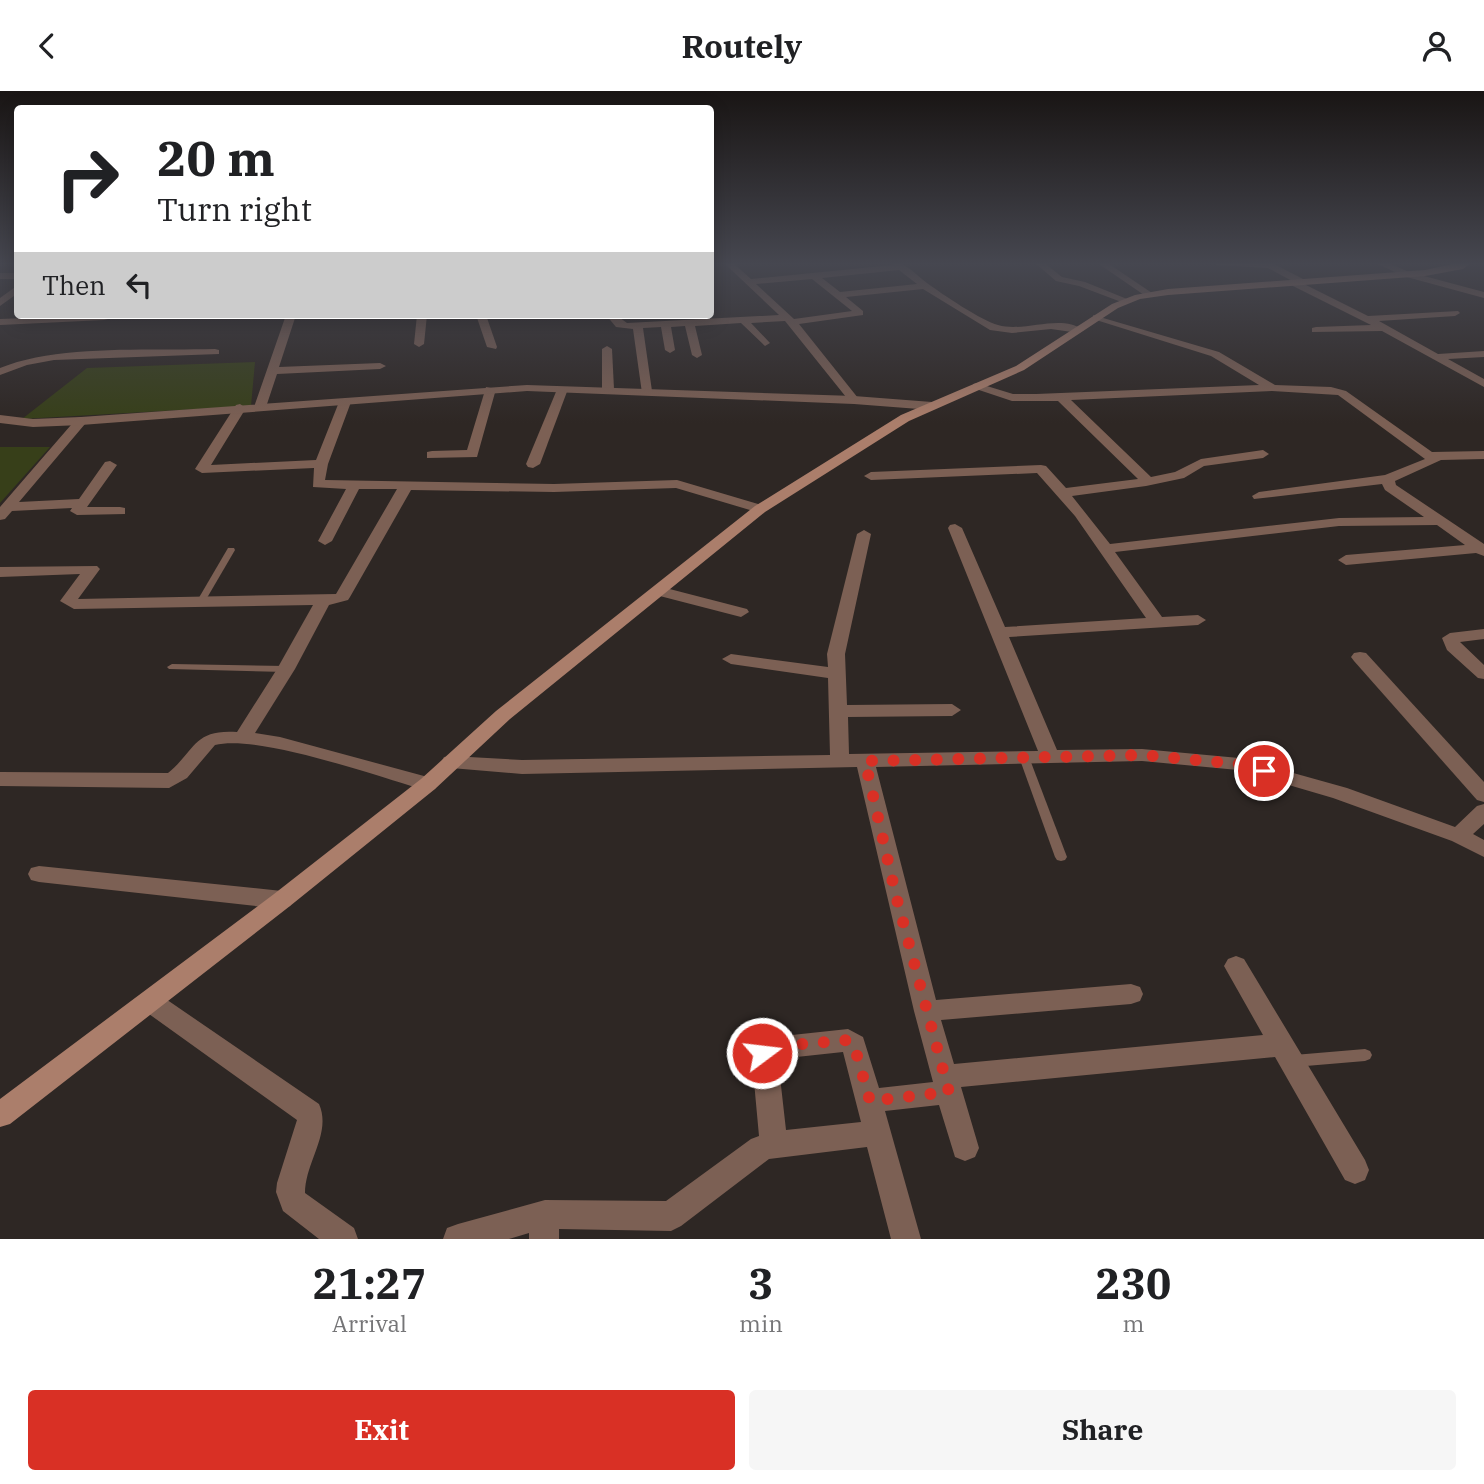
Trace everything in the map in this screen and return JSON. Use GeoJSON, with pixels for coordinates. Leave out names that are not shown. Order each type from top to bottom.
{"type":"FeatureCollection","features":[{"type":"Feature","properties":{"kind":"main road"},"geometry":{"type":"LineString","coordinates":[[0,1115],[282,900],[428,783],[503,715],[760,509],[905,418],[1020,368],[1100,316]]}},
{"type":"Feature","properties":{"kind":"street"},"geometry":{"type":"LineString","coordinates":[[785,316],[854,400]]}},
{"type":"Feature","properties":{"kind":"street"},"geometry":{"type":"LineString","coordinates":[[615,319],[620,325],[638,326],[842,316]]}},
{"type":"Feature","properties":{"kind":"street"},"geometry":{"type":"LineString","coordinates":[[974,316],[994,328],[1012,330],[1051,326],[1079,330]]}},
{"type":"Feature","properties":{"kind":"street"},"geometry":{"type":"LineString","coordinates":[[1359,316],[1484,384]]}},
{"type":"Feature","properties":{"kind":"street"},"geometry":{"type":"LineString","coordinates":[[1365,319],[1416,316]]}},
{"type":"Feature","properties":{"kind":"street"},"geometry":{"type":"LineString","coordinates":[[1097,317],[1215,354],[1272,387]]}},
{"type":"Feature","properties":{"kind":"street"},"geometry":{"type":"LineString","coordinates":[[0,322],[62,319]]}},
{"type":"Feature","properties":{"kind":"street"},"geometry":{"type":"LineString","coordinates":[[260,407],[290,319]]}},
{"type":"Feature","properties":{"kind":"street"},"geometry":{"type":"LineString","coordinates":[[419,344],[422,319]]}},
{"type":"Feature","properties":{"kind":"street"},"geometry":{"type":"LineString","coordinates":[[482,319],[492,347]]}},
{"type":"Feature","properties":{"kind":"street"},"geometry":{"type":"LineString","coordinates":[[744,321],[765,343]]}},
{"type":"Feature","properties":{"kind":"street"},"geometry":{"type":"LineString","coordinates":[[690,324],[697,355]]}},
{"type":"Feature","properties":{"kind":"street"},"geometry":{"type":"LineString","coordinates":[[666,325],[670,351]]}},
{"type":"Feature","properties":{"kind":"street"},"geometry":{"type":"LineString","coordinates":[[638,326],[646,391]]}},
{"type":"Feature","properties":{"kind":"street"},"geometry":{"type":"LineString","coordinates":[[1316,330],[1384,328]]}},
{"type":"Feature","properties":{"kind":"street"},"geometry":{"type":"LineString","coordinates":[[607,349],[608,389]]}},
{"type":"Feature","properties":{"kind":"street"},"geometry":{"type":"LineString","coordinates":[[0,372],[24,362],[54,357],[215,352]]}},
{"type":"Feature","properties":{"kind":"street"},"geometry":{"type":"LineString","coordinates":[[1436,357],[1484,354]]}},
{"type":"Feature","properties":{"kind":"street"},"geometry":{"type":"LineString","coordinates":[[273,371],[380,366]]}},
{"type":"Feature","properties":{"kind":"street"},"geometry":{"type":"LineString","coordinates":[[977,386],[1012,397],[1062,398],[1272,387],[1331,390],[1342,393],[1435,460],[1388,479],[1259,496]]}},
{"type":"Feature","properties":{"kind":"street"},"geometry":{"type":"LineString","coordinates":[[0,419],[33,423],[81,421],[490,389],[608,389],[932,406]]}},
{"type":"Feature","properties":{"kind":"street"},"geometry":{"type":"LineString","coordinates":[[432,455],[472,454],[490,389]]}},
{"type":"Feature","properties":{"kind":"street"},"geometry":{"type":"LineString","coordinates":[[533,464],[562,389]]}},
{"type":"Feature","properties":{"kind":"street"},"geometry":{"type":"LineString","coordinates":[[1062,398],[1144,476],[1146,482]]}},
{"type":"Feature","properties":{"kind":"street"},"geometry":{"type":"LineString","coordinates":[[345,402],[321,464],[317,483],[554,488],[677,484],[760,509]]}},
{"type":"Feature","properties":{"kind":"street"},"geometry":{"type":"LineString","coordinates":[[240,408],[202,469],[321,464]]}},
{"type":"Feature","properties":{"kind":"street"},"geometry":{"type":"LineString","coordinates":[[4,512],[81,421]]}},
{"type":"Feature","properties":{"kind":"street"},"geometry":{"type":"LineString","coordinates":[[1061,493],[1146,482],[1179,475],[1201,463],[1263,454]]}},
{"type":"Feature","properties":{"kind":"street"},"geometry":{"type":"LineString","coordinates":[[1432,456],[1484,455]]}},
{"type":"Feature","properties":{"kind":"street"},"geometry":{"type":"LineString","coordinates":[[110,465],[80,503],[77,511],[120,511]]}},
{"type":"Feature","properties":{"kind":"street"},"geometry":{"type":"LineString","coordinates":[[871,475],[1036,468],[1043,471],[1105,549],[1158,623]]}},
{"type":"Feature","properties":{"kind":"street"},"geometry":{"type":"LineString","coordinates":[[1388,479],[1390,487],[1481,550]]}},
{"type":"Feature","properties":{"kind":"street"},"geometry":{"type":"LineString","coordinates":[[325,541],[355,484]]}},
{"type":"Feature","properties":{"kind":"street"},"geometry":{"type":"LineString","coordinates":[[0,572],[93,569],[69,599],[71,603],[324,600],[342,597],[407,484]]}},
{"type":"Feature","properties":{"kind":"street"},"geometry":{"type":"LineString","coordinates":[[4,512],[80,503]]}},
{"type":"Feature","properties":{"kind":"street"},"geometry":{"type":"LineString","coordinates":[[1105,549],[1339,522],[1436,520]]}},
{"type":"Feature","properties":{"kind":"street"},"geometry":{"type":"LineString","coordinates":[[955,528],[1050,757]]}},
{"type":"Feature","properties":{"kind":"street"},"geometry":{"type":"LineString","coordinates":[[840,761],[838,646],[864,534]]}},
{"type":"Feature","properties":{"kind":"street"},"geometry":{"type":"LineString","coordinates":[[1346,560],[1481,550]]}},
{"type":"Feature","properties":{"kind":"street"},"geometry":{"type":"LineString","coordinates":[[658,591],[741,612]]}},
{"type":"Feature","properties":{"kind":"street"},"geometry":{"type":"LineString","coordinates":[[242,739],[286,669],[324,600]]}},
{"type":"Feature","properties":{"kind":"street"},"geometry":{"type":"LineString","coordinates":[[997,633],[1198,621]]}},
{"type":"Feature","properties":{"kind":"street"},"geometry":{"type":"LineString","coordinates":[[1484,634],[1450,638],[1453,646],[1484,674]]}},
{"type":"Feature","properties":{"kind":"street"},"geometry":{"type":"LineString","coordinates":[[1360,657],[1484,795]]}},
{"type":"Feature","properties":{"kind":"street"},"geometry":{"type":"LineString","coordinates":[[731,659],[837,674]]}},
{"type":"Feature","properties":{"kind":"street"},"geometry":{"type":"LineString","coordinates":[[838,711],[952,710]]}},
{"type":"Feature","properties":{"kind":"street"},"geometry":{"type":"LineString","coordinates":[[0,779],[169,781],[178,777],[209,740],[242,739],[280,743],[428,783]]}},
{"type":"Feature","properties":{"kind":"street"},"geometry":{"type":"LineString","coordinates":[[451,762],[522,767],[1142,755],[1239,764],[1339,793],[1459,837],[1484,849]]}},
{"type":"Feature","properties":{"kind":"street"},"geometry":{"type":"LineString","coordinates":[[865,761],[926,1011],[965,1147]]}},
{"type":"Feature","properties":{"kind":"street"},"geometry":{"type":"LineString","coordinates":[[1459,837],[1484,811]]}},
{"type":"Feature","properties":{"kind":"street"},"geometry":{"type":"LineString","coordinates":[[39,874],[282,900]]}},
{"type":"Feature","properties":{"kind":"street"},"geometry":{"type":"LineString","coordinates":[[1236,966],[1355,1170]]}},
{"type":"Feature","properties":{"kind":"street"},"geometry":{"type":"LineString","coordinates":[[926,1011],[1131,994]]}},
{"type":"Feature","properties":{"kind":"street"},"geometry":{"type":"LineString","coordinates":[[151,1002],[309,1113],[311,1124],[291,1183],[291,1195],[293,1201],[343,1239]]}},
{"type":"Feature","properties":{"kind":"street"},"geometry":{"type":"LineString","coordinates":[[774,1144],[762,1053],[766,1048],[848,1040],[854,1045],[906,1239]]}},
{"type":"Feature","properties":{"kind":"street"},"geometry":{"type":"LineString","coordinates":[[870,1101],[947,1085],[1285,1053]]}},
{"type":"Feature","properties":{"kind":"street"},"geometry":{"type":"LineString","coordinates":[[458,1239],[545,1227],[671,1216],[761,1148],[774,1144],[877,1133]]}},
{"type":"Feature","properties":{"kind":"lane"},"geometry":{"type":"LineString","coordinates":[[201,601],[231,550]]}},
{"type":"Feature","properties":{"kind":"lane"},"geometry":{"type":"LineString","coordinates":[[172,667],[286,669]]}},
{"type":"Feature","properties":{"kind":"lane"},"geometry":{"type":"LineString","coordinates":[[1024,757],[1061,857]]}},
{"type":"Feature","properties":{"kind":"lane"},"geometry":{"type":"LineString","coordinates":[[1285,1053],[1365,1055]]}},
{"type":"Feature","properties":{"kind":"green space"},"geometry":{"type":"Polygon","coordinates":[[[255,362],[251,406],[22,419],[87,368],[255,362]]]}},
{"type":"Feature","properties":{"kind":"green space"},"geometry":{"type":"Polygon","coordinates":[[[0,447],[50,447],[0,503],[0,447]]]}},
{"type":"Feature","properties":{"kind":"route"},"geometry":{"type":"LineString","coordinates":[[762,1053],[770,1047],[848,1040],[854,1045],[870,1101],[949,1092],[896,896],[865,761],[1142,755],[1239,764],[1264,771]]}}]}
